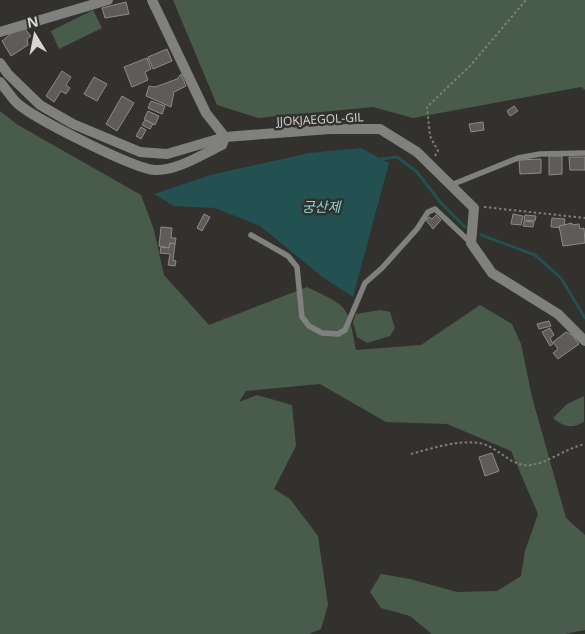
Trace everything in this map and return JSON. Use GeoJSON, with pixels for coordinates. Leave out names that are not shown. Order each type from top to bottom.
{"type":"FeatureCollection","features":[{"type":"Feature","properties":{"kind":"street"},"geometry":{"type":"LineString","coordinates":[[0,32],[108,0]]}},
{"type":"Feature","properties":{"kind":"street"},"geometry":{"type":"LineString","coordinates":[[0,82],[18,104],[37,116],[118,157],[154,170],[181,164],[222,144],[226,137],[206,112],[152,0]]}},
{"type":"Feature","properties":{"kind":"street","name":"JJOKJAEGOL-GIL"},"geometry":{"type":"LineString","coordinates":[[0,63],[8,74],[40,105],[73,124],[140,152],[167,154],[226,137],[330,129],[380,129],[429,162],[474,208]]}},
{"type":"Feature","properties":{"kind":"street"},"geometry":{"type":"LineString","coordinates":[[474,208],[471,243],[492,274],[558,314],[585,341]]}},
{"type":"Feature","properties":{"kind":"lane"},"geometry":{"type":"LineString","coordinates":[[451,185],[518,158],[540,154],[585,153]]}},
{"type":"Feature","properties":{"kind":"lane"},"geometry":{"type":"LineString","coordinates":[[251,235],[288,256],[297,267],[302,317],[308,326],[322,333],[330,334],[338,334],[345,330],[364,283],[382,268],[428,212],[435,209],[471,243]]}},
{"type":"Feature","properties":{"kind":"path"},"geometry":{"type":"LineString","coordinates":[[429,162],[438,152],[430,136],[427,107],[470,66],[526,0]]}},
{"type":"Feature","properties":{"kind":"path"},"geometry":{"type":"LineString","coordinates":[[474,208],[486,206],[585,218]]}},
{"type":"Feature","properties":{"kind":"path"},"geometry":{"type":"LineString","coordinates":[[411,454],[460,443],[480,443],[493,448],[512,461],[531,466],[585,444]]}},
{"type":"Feature","properties":{"kind":"green space"},"geometry":{"type":"Polygon","coordinates":[[[173,0],[585,0],[585,90],[581,87],[413,118],[373,107],[258,118],[217,105],[173,0]]]}},
{"type":"Feature","properties":{"kind":"green space"},"geometry":{"type":"Polygon","coordinates":[[[93,10],[102,28],[59,49],[51,31],[93,10]]]}},
{"type":"Feature","properties":{"kind":"green space"},"geometry":{"type":"Polygon","coordinates":[[[0,111],[18,125],[141,195],[154,230],[164,275],[209,325],[307,287],[331,299],[344,309],[351,324],[356,350],[421,345],[480,305],[512,324],[521,344],[532,397],[566,518],[585,535],[585,630],[565,634],[432,634],[410,616],[381,608],[370,592],[381,574],[410,579],[457,592],[497,591],[521,576],[525,551],[538,514],[511,451],[447,424],[386,422],[320,384],[246,391],[239,402],[257,395],[292,405],[296,446],[274,489],[290,499],[318,536],[328,605],[321,629],[309,634],[0,634],[0,111]]]}},
{"type":"Feature","properties":{"kind":"green space"},"geometry":{"type":"Polygon","coordinates":[[[380,310],[390,312],[395,328],[390,336],[367,343],[357,337],[353,322],[356,314],[380,310]]]}},
{"type":"Feature","properties":{"kind":"green space"},"geometry":{"type":"Polygon","coordinates":[[[584,396],[584,422],[575,426],[568,426],[553,418],[567,404],[584,396]]]}},
{"type":"Feature","properties":{"kind":"water","name":"궁산제"},"geometry":{"type":"Polygon","coordinates":[[[361,148],[389,163],[353,297],[325,279],[260,226],[215,208],[174,206],[154,194],[210,175],[309,153],[361,148]]]}},
{"type":"Feature","properties":{"kind":"building"},"geometry":{"type":"Polygon","coordinates":[[[126,2],[129,14],[105,18],[102,8],[126,2]]]}},
{"type":"Feature","properties":{"kind":"building"},"geometry":{"type":"Polygon","coordinates":[[[19,27],[24,28],[31,36],[27,39],[28,45],[11,56],[2,41],[19,27]]]}},
{"type":"Feature","properties":{"kind":"building"},"geometry":{"type":"Polygon","coordinates":[[[167,49],[172,61],[153,69],[148,57],[167,49]]]}},
{"type":"Feature","properties":{"kind":"building"},"geometry":{"type":"Polygon","coordinates":[[[147,58],[151,69],[145,72],[148,80],[132,87],[124,67],[147,58]]]}},
{"type":"Feature","properties":{"kind":"building"},"geometry":{"type":"Polygon","coordinates":[[[62,71],[71,77],[66,85],[70,88],[66,94],[61,91],[54,102],[46,96],[62,71]]]}},
{"type":"Feature","properties":{"kind":"building"},"geometry":{"type":"Polygon","coordinates":[[[181,74],[186,86],[174,92],[171,107],[146,96],[149,86],[155,87],[177,79],[181,74]]]}},
{"type":"Feature","properties":{"kind":"building"},"geometry":{"type":"Polygon","coordinates":[[[94,77],[107,84],[97,101],[84,94],[94,77]]]}},
{"type":"Feature","properties":{"kind":"building"},"geometry":{"type":"Polygon","coordinates":[[[122,96],[134,103],[117,131],[106,124],[122,96]]]}},
{"type":"Feature","properties":{"kind":"building"},"geometry":{"type":"Polygon","coordinates":[[[151,101],[165,106],[162,114],[148,108],[151,101]]]}},
{"type":"Feature","properties":{"kind":"building"},"geometry":{"type":"Polygon","coordinates":[[[514,106],[518,111],[510,116],[507,111],[514,106]]]}},
{"type":"Feature","properties":{"kind":"building"},"geometry":{"type":"Polygon","coordinates":[[[148,111],[159,116],[155,125],[144,119],[148,111]]]}},
{"type":"Feature","properties":{"kind":"building"},"geometry":{"type":"Polygon","coordinates":[[[145,120],[153,124],[150,129],[142,125],[145,120]]]}},
{"type":"Feature","properties":{"kind":"building"},"geometry":{"type":"Polygon","coordinates":[[[483,122],[484,130],[471,132],[469,124],[483,122]]]}},
{"type":"Feature","properties":{"kind":"building"},"geometry":{"type":"Polygon","coordinates":[[[141,127],[146,130],[141,139],[136,136],[141,127]]]}},
{"type":"Feature","properties":{"kind":"building"},"geometry":{"type":"Polygon","coordinates":[[[549,156],[562,156],[562,174],[549,175],[549,156]]]}},
{"type":"Feature","properties":{"kind":"building"},"geometry":{"type":"Polygon","coordinates":[[[569,157],[585,157],[585,170],[570,170],[569,157]]]}},
{"type":"Feature","properties":{"kind":"building"},"geometry":{"type":"Polygon","coordinates":[[[541,159],[541,173],[520,174],[519,160],[541,159]]]}},
{"type":"Feature","properties":{"kind":"building"},"geometry":{"type":"Polygon","coordinates":[[[204,214],[210,217],[202,231],[197,228],[204,214]]]}},
{"type":"Feature","properties":{"kind":"building"},"geometry":{"type":"Polygon","coordinates":[[[513,214],[523,216],[521,225],[511,224],[513,214]]]}},
{"type":"Feature","properties":{"kind":"building"},"geometry":{"type":"Polygon","coordinates":[[[436,215],[441,220],[433,229],[426,220],[429,217],[432,219],[436,215]]]}},
{"type":"Feature","properties":{"kind":"building"},"geometry":{"type":"Polygon","coordinates":[[[525,215],[536,216],[535,221],[524,220],[525,215]]]}},
{"type":"Feature","properties":{"kind":"building"},"geometry":{"type":"Polygon","coordinates":[[[552,218],[565,219],[564,228],[551,227],[552,218]]]}},
{"type":"Feature","properties":{"kind":"building"},"geometry":{"type":"Polygon","coordinates":[[[524,221],[534,222],[533,227],[523,226],[524,221]]]}},
{"type":"Feature","properties":{"kind":"building"},"geometry":{"type":"Polygon","coordinates":[[[572,223],[572,225],[579,224],[580,229],[584,228],[585,243],[563,246],[559,226],[572,223]]]}},
{"type":"Feature","properties":{"kind":"building"},"geometry":{"type":"Polygon","coordinates":[[[161,227],[172,228],[171,238],[176,238],[175,244],[170,243],[169,248],[159,246],[161,227]]]}},
{"type":"Feature","properties":{"kind":"building"},"geometry":{"type":"Polygon","coordinates":[[[170,243],[175,244],[173,260],[176,261],[175,266],[168,265],[170,254],[160,253],[161,247],[169,248],[170,243]]]}},
{"type":"Feature","properties":{"kind":"building"},"geometry":{"type":"Polygon","coordinates":[[[549,321],[551,326],[539,329],[537,324],[549,321]]]}},
{"type":"Feature","properties":{"kind":"building"},"geometry":{"type":"Polygon","coordinates":[[[550,328],[554,335],[550,338],[553,344],[550,346],[542,332],[550,328]]]}},
{"type":"Feature","properties":{"kind":"building"},"geometry":{"type":"Polygon","coordinates":[[[566,332],[572,335],[579,344],[558,359],[553,353],[558,349],[553,342],[566,332]]]}},
{"type":"Feature","properties":{"kind":"building"},"geometry":{"type":"Polygon","coordinates":[[[492,453],[499,471],[485,476],[479,457],[492,453]]]}},
{"type":"Feature","properties":{"kind":"waterway"},"geometry":{"type":"LineString","coordinates":[[381,159],[397,157],[417,172],[441,203],[465,227]]}},
{"type":"Feature","properties":{"kind":"waterway"},"geometry":{"type":"LineString","coordinates":[[481,235],[535,255],[561,278],[585,318]]}}]}
